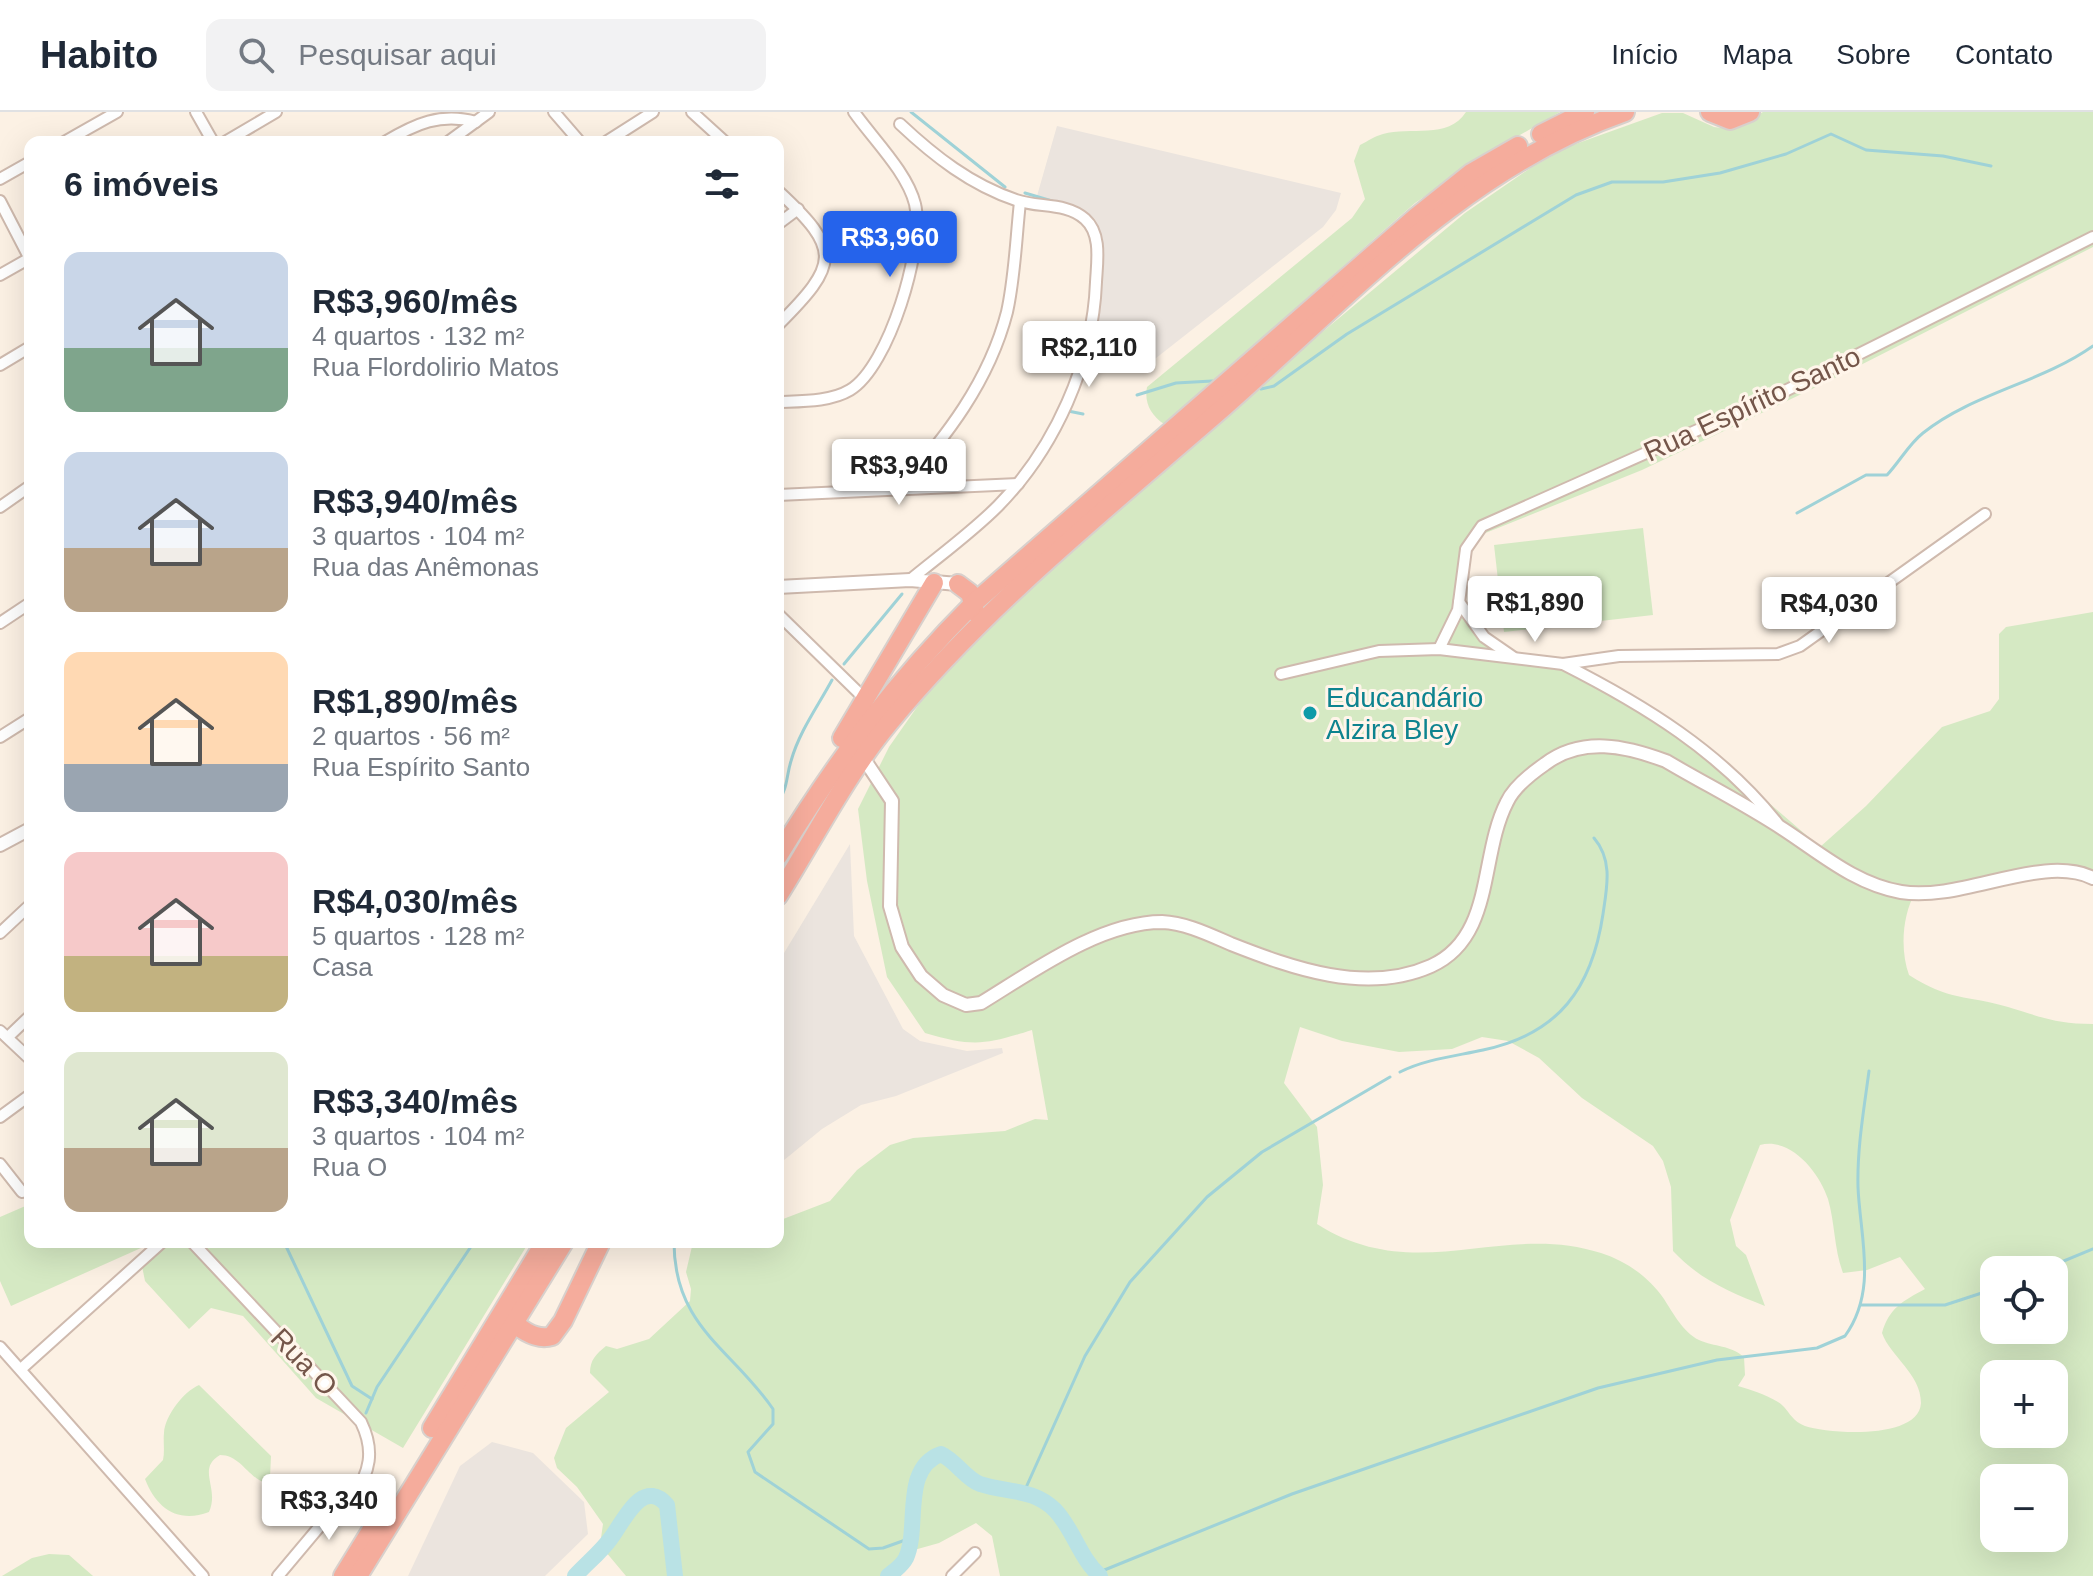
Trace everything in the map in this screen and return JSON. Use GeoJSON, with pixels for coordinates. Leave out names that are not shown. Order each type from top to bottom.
{"type":"FeatureCollection","features":[{"type":"Feature","properties":{"kind":"highway"},"geometry":{"type":"LineString","coordinates":[[784,846],[813,798],[891,692],[975,602],[1416,217],[1471,173],[1585,112]]}},
{"type":"Feature","properties":{"kind":"highway"},"geometry":{"type":"LineString","coordinates":[[784,886],[888,724],[947,658],[1013,596],[1426,227],[1482,182],[1530,153],[1625,112]]}},
{"type":"Feature","properties":{"kind":"highway"},"geometry":{"type":"LineString","coordinates":[[1710,112],[1730,120],[1750,112]]}},
{"type":"Feature","properties":{"kind":"highway"},"geometry":{"type":"LineString","coordinates":[[958,584],[1010,571]]}},
{"type":"Feature","properties":{"kind":"highway"},"geometry":{"type":"LineString","coordinates":[[813,798],[823,771],[864,698],[934,583]]}},
{"type":"Feature","properties":{"kind":"highway"},"geometry":{"type":"LineString","coordinates":[[888,724],[889,710],[970,627],[975,602],[970,593],[958,584]]}},
{"type":"Feature","properties":{"kind":"highway"},"geometry":{"type":"LineString","coordinates":[[343,1576],[541,1248]]}},
{"type":"Feature","properties":{"kind":"highway"},"geometry":{"type":"LineString","coordinates":[[548,1248],[510,1310],[515,1323],[539,1338],[556,1332],[598,1248]]}},
{"type":"Feature","properties":{"kind":"highway"},"geometry":{"type":"LineString","coordinates":[[358,1576],[560,1248]]}},
{"type":"Feature","properties":{"kind":"street"},"geometry":{"type":"LineString","coordinates":[[75,136],[117,112]]}},
{"type":"Feature","properties":{"kind":"street"},"geometry":{"type":"LineString","coordinates":[[196,112],[210,136]]}},
{"type":"Feature","properties":{"kind":"street"},"geometry":{"type":"LineString","coordinates":[[235,136],[276,112]]}},
{"type":"Feature","properties":{"kind":"street"},"geometry":{"type":"LineString","coordinates":[[456,136],[489,112]]}},
{"type":"Feature","properties":{"kind":"street"},"geometry":{"type":"LineString","coordinates":[[554,112],[575,136]]}},
{"type":"Feature","properties":{"kind":"street"},"geometry":{"type":"LineString","coordinates":[[615,136],[653,112]]}},
{"type":"Feature","properties":{"kind":"street"},"geometry":{"type":"LineString","coordinates":[[692,112],[718,136]]}},
{"type":"Feature","properties":{"kind":"street"},"geometry":{"type":"LineString","coordinates":[[784,401],[840,395],[863,381],[883,350],[904,294],[916,228],[914,201],[854,112]]}},
{"type":"Feature","properties":{"kind":"street"},"geometry":{"type":"LineString","coordinates":[[396,136],[432,116],[459,114],[476,122]]}},
{"type":"Feature","properties":{"kind":"street"},"geometry":{"type":"LineString","coordinates":[[900,124],[963,175],[986,189],[1020,202],[1060,207],[1081,215],[1093,230],[1098,253],[1091,323],[1064,409],[1044,449],[998,506],[910,580]]}},
{"type":"Feature","properties":{"kind":"street"},"geometry":{"type":"LineString","coordinates":[[0,179],[24,165]]}},
{"type":"Feature","properties":{"kind":"street"},"geometry":{"type":"LineString","coordinates":[[784,196],[816,227],[825,260],[821,275],[805,298],[784,319]]}},
{"type":"Feature","properties":{"kind":"street"},"geometry":{"type":"LineString","coordinates":[[0,201],[24,247]]}},
{"type":"Feature","properties":{"kind":"street"},"geometry":{"type":"LineString","coordinates":[[899,490],[956,423],[975,391],[1001,330],[1010,295],[1020,202]]}},
{"type":"Feature","properties":{"kind":"street"},"geometry":{"type":"LineString","coordinates":[[784,220],[798,209]]}},
{"type":"Feature","properties":{"kind":"street","name":"Rua Espírito Santo"},"geometry":{"type":"LineString","coordinates":[[1439,649],[1459,602],[1466,549],[1482,526],[1783,392],[2093,237]]}},
{"type":"Feature","properties":{"kind":"street"},"geometry":{"type":"LineString","coordinates":[[0,275],[24,261]]}},
{"type":"Feature","properties":{"kind":"street"},"geometry":{"type":"LineString","coordinates":[[0,365],[24,351]]}},
{"type":"Feature","properties":{"kind":"street"},"geometry":{"type":"LineString","coordinates":[[784,495],[1018,484]]}},
{"type":"Feature","properties":{"kind":"street"},"geometry":{"type":"LineString","coordinates":[[0,507],[24,490]]}},
{"type":"Feature","properties":{"kind":"street"},"geometry":{"type":"LineString","coordinates":[[1281,674],[1346,655],[1439,649],[1563,664],[1633,656],[1753,655],[1789,651],[1985,514]]}},
{"type":"Feature","properties":{"kind":"street"},"geometry":{"type":"LineString","coordinates":[[784,587],[910,580],[958,584]]}},
{"type":"Feature","properties":{"kind":"street"},"geometry":{"type":"LineString","coordinates":[[1459,602],[1484,637],[1516,659]]}},
{"type":"Feature","properties":{"kind":"street"},"geometry":{"type":"LineString","coordinates":[[0,623],[24,607]]}},
{"type":"Feature","properties":{"kind":"street"},"geometry":{"type":"LineString","coordinates":[[784,620],[864,698]]}},
{"type":"Feature","properties":{"kind":"street"},"geometry":{"type":"LineString","coordinates":[[1563,664],[1684,734],[1751,793],[1782,828]]}},
{"type":"Feature","properties":{"kind":"street"},"geometry":{"type":"LineString","coordinates":[[0,737],[24,722]]}},
{"type":"Feature","properties":{"kind":"street"},"geometry":{"type":"LineString","coordinates":[[864,759],[892,801],[890,906],[902,947],[921,976],[943,995],[966,1005],[981,1003],[1082,945],[1160,922],[1189,927],[1281,964],[1321,975],[1363,977],[1422,970],[1448,957],[1472,928],[1492,843],[1507,801],[1541,766],[1575,748],[1629,748],[1666,761],[1782,828],[1864,881],[1902,892],[1965,889],[2057,869],[2077,871],[2093,878]]}},
{"type":"Feature","properties":{"kind":"street"},"geometry":{"type":"LineString","coordinates":[[0,845],[24,832]]}},
{"type":"Feature","properties":{"kind":"street"},"geometry":{"type":"LineString","coordinates":[[0,933],[24,911]]}},
{"type":"Feature","properties":{"kind":"street"},"geometry":{"type":"LineString","coordinates":[[0,1019],[4,1034],[24,1053]]}},
{"type":"Feature","properties":{"kind":"street"},"geometry":{"type":"LineString","coordinates":[[4,1034],[24,1020]]}},
{"type":"Feature","properties":{"kind":"street"},"geometry":{"type":"LineString","coordinates":[[0,1117],[24,1099]]}},
{"type":"Feature","properties":{"kind":"street"},"geometry":{"type":"LineString","coordinates":[[0,1164],[22,1192]]}},
{"type":"Feature","properties":{"kind":"street"},"geometry":{"type":"LineString","coordinates":[[21,1369],[155,1248]]}},
{"type":"Feature","properties":{"kind":"street","name":"Rua O"},"geometry":{"type":"LineString","coordinates":[[198,1248],[361,1422],[371,1449],[369,1463],[353,1497],[325,1520],[278,1576]]}},
{"type":"Feature","properties":{"kind":"street"},"geometry":{"type":"LineString","coordinates":[[0,1347],[203,1576]]}},
{"type":"Feature","properties":{"kind":"street"},"geometry":{"type":"LineString","coordinates":[[353,1497],[383,1510]]}},
{"type":"Feature","properties":{"kind":"street"},"geometry":{"type":"LineString","coordinates":[[952,1576],[975,1553]]}},
{"type":"Feature","properties":{"kind":"shaded area"},"geometry":{"type":"Polygon","coordinates":[[[1057,126],[1341,193],[1336,210],[1323,227],[1151,362],[1091,334],[1101,257],[1095,219],[1077,206],[1037,196],[1057,126]]]}},
{"type":"Feature","properties":{"kind":"shaded area"},"geometry":{"type":"Polygon","coordinates":[[[850,844],[854,936],[903,1029],[920,1041],[967,1051],[1002,1048],[1003,1053],[896,1096],[861,1105],[822,1129],[784,1160],[784,953],[850,844]]]}},
{"type":"Feature","properties":{"kind":"shaded area"},"geometry":{"type":"Polygon","coordinates":[[[492,1442],[533,1453],[584,1502],[588,1534],[545,1576],[408,1576],[460,1466],[492,1442]]]}},
{"type":"Feature","properties":{"kind":"green space"},"geometry":{"type":"Polygon","coordinates":[[[1466,112],[1560,112],[1485,155],[1415,203],[1164,424],[1155,417],[1148,403],[1147,387],[1352,218],[1365,199],[1354,161],[1360,145],[1383,134],[1449,126],[1466,112]]]}},
{"type":"Feature","properties":{"kind":"green space"},"geometry":{"type":"Polygon","coordinates":[[[1763,112],[2093,112],[2093,247],[1837,377],[1642,470],[1483,534],[1471,554],[1463,586],[1466,602],[1480,628],[1519,655],[1583,671],[1747,784],[1820,847],[1866,806],[1942,727],[1990,711],[1999,699],[1999,634],[2006,627],[2093,612],[2093,873],[2052,865],[1916,891],[1905,922],[1904,944],[1909,975],[1936,989],[2049,1019],[2093,1024],[2093,1576],[1000,1576],[992,1536],[976,1523],[939,1543],[907,1552],[889,1576],[626,1576],[600,1545],[603,1524],[577,1487],[557,1468],[554,1458],[566,1428],[609,1392],[590,1373],[597,1355],[606,1346],[617,1349],[649,1339],[690,1301],[691,1289],[686,1272],[692,1248],[784,1248],[784,1219],[830,1201],[857,1170],[890,1145],[913,1138],[1005,1131],[1035,1119],[1048,1120],[1032,1030],[979,1042],[955,1041],[925,1033],[887,977],[867,881],[858,809],[889,747],[931,687],[985,630],[1272,374],[1465,213],[1532,167],[1570,146],[1662,113],[1683,113],[1714,127],[1730,129],[1763,112]],[[1300,1027],[1284,1083],[1317,1127],[1323,1185],[1317,1224],[1354,1242],[1389,1251],[1424,1252],[1529,1244],[1564,1245],[1601,1253],[1628,1265],[1644,1277],[1693,1337],[1733,1350],[1744,1357],[1745,1375],[1738,1386],[1778,1402],[1800,1424],[1833,1431],[1871,1431],[1890,1429],[1916,1415],[1921,1403],[1916,1383],[1882,1333],[1898,1306],[1925,1289],[1900,1257],[1867,1270],[1843,1273],[1824,1189],[1811,1168],[1793,1151],[1771,1144],[1760,1145],[1730,1220],[1736,1246],[1746,1255],[1765,1306],[1715,1284],[1673,1251],[1671,1187],[1663,1161],[1653,1146],[1582,1098],[1539,1058],[1508,1041],[1482,1037],[1452,1049],[1399,1052],[1342,1041],[1300,1027]]]}},
{"type":"Feature","properties":{"kind":"green space"},"geometry":{"type":"Polygon","coordinates":[[[1643,528],[1653,615],[1504,632],[1494,545],[1643,528]]]}},
{"type":"Feature","properties":{"kind":"green space"},"geometry":{"type":"Polygon","coordinates":[[[24,1207],[24,1248],[141,1248],[11,1306],[0,1281],[0,1217],[24,1207]]]}},
{"type":"Feature","properties":{"kind":"green space"},"geometry":{"type":"Polygon","coordinates":[[[150,1248],[525,1248],[403,1448],[316,1398],[243,1316],[211,1308],[189,1329],[145,1281],[140,1256],[150,1248]]]}},
{"type":"Feature","properties":{"kind":"green space"},"geometry":{"type":"Polygon","coordinates":[[[199,1385],[271,1456],[270,1478],[265,1483],[233,1458],[220,1455],[210,1466],[212,1503],[209,1512],[187,1516],[162,1505],[145,1479],[163,1460],[165,1426],[171,1412],[187,1393],[199,1385]]]}},
{"type":"Feature","properties":{"kind":"green space"},"geometry":{"type":"Polygon","coordinates":[[[49,1554],[69,1555],[93,1576],[2,1576],[32,1558],[49,1554]]]}},
{"type":"Feature","properties":{"kind":"waterway"},"geometry":{"type":"LineString","coordinates":[[911,112],[1005,187]]}},
{"type":"Feature","properties":{"kind":"waterway"},"geometry":{"type":"LineString","coordinates":[[1261,389],[1274,386],[1347,334],[1576,195],[1612,182],[1663,182],[1720,173],[1786,154],[1831,134],[1866,150],[1943,156],[1991,166]]}},
{"type":"Feature","properties":{"kind":"waterway"},"geometry":{"type":"LineString","coordinates":[[1025,193],[1052,201]]}},
{"type":"Feature","properties":{"kind":"waterway"},"geometry":{"type":"LineString","coordinates":[[1797,513],[1866,475],[1887,475],[1918,437],[1943,419],[2052,370],[2093,346]]}},
{"type":"Feature","properties":{"kind":"waterway"},"geometry":{"type":"LineString","coordinates":[[1137,395],[1176,383],[1212,381]]}},
{"type":"Feature","properties":{"kind":"waterway"},"geometry":{"type":"LineString","coordinates":[[1068,411],[1083,414]]}},
{"type":"Feature","properties":{"kind":"waterway"},"geometry":{"type":"LineString","coordinates":[[1004,506],[1023,485]]}},
{"type":"Feature","properties":{"kind":"waterway"},"geometry":{"type":"LineString","coordinates":[[844,664],[902,594]]}},
{"type":"Feature","properties":{"kind":"waterway"},"geometry":{"type":"LineString","coordinates":[[784,792],[799,740],[832,680]]}},
{"type":"Feature","properties":{"kind":"waterway"},"geometry":{"type":"LineString","coordinates":[[1400,1072],[1431,1061],[1510,1043],[1532,1032],[1567,1004],[1590,964],[1603,914],[1606,865],[1594,838]]}},
{"type":"Feature","properties":{"kind":"waterway"},"geometry":{"type":"LineString","coordinates":[[1097,1573],[1292,1494],[1598,1388],[1717,1360],[1817,1348],[1845,1336],[1855,1318],[1864,1282],[1858,1172],[1869,1071]]}},
{"type":"Feature","properties":{"kind":"waterway"},"geometry":{"type":"LineString","coordinates":[[1024,1492],[1085,1356],[1130,1282],[1207,1197],[1262,1152],[1390,1077]]}},
{"type":"Feature","properties":{"kind":"waterway"},"geometry":{"type":"LineString","coordinates":[[287,1248],[352,1386],[372,1399]]}},
{"type":"Feature","properties":{"kind":"waterway"},"geometry":{"type":"LineString","coordinates":[[366,1413],[377,1387],[470,1248]]}},
{"type":"Feature","properties":{"kind":"waterway"},"geometry":{"type":"LineString","coordinates":[[675,1248],[684,1296],[695,1316],[773,1409],[773,1424],[748,1452],[755,1472],[869,1549],[883,1548],[911,1538]]}},
{"type":"Feature","properties":{"kind":"waterway"},"geometry":{"type":"LineString","coordinates":[[2068,1259],[2093,1249]]}},
{"type":"Feature","properties":{"kind":"waterway"},"geometry":{"type":"LineString","coordinates":[[1861,1305],[1945,1305],[1980,1294]]}},
{"type":"Feature","properties":{"kind":"waterway"},"geometry":{"type":"LineString","coordinates":[[888,1576],[906,1558],[916,1485],[921,1472],[929,1461],[941,1454],[980,1484],[1029,1494],[1047,1503],[1062,1518],[1100,1576]]}},
{"type":"Feature","properties":{"kind":"waterway"},"geometry":{"type":"LineString","coordinates":[[575,1576],[607,1543],[634,1505],[650,1496],[667,1505],[675,1576]]}},
{"type":"Feature","properties":{"kind":"place","name":"Educandário Alzira Bley"},"geometry":{"type":"Point","coordinates":[1310,713]}}]}
